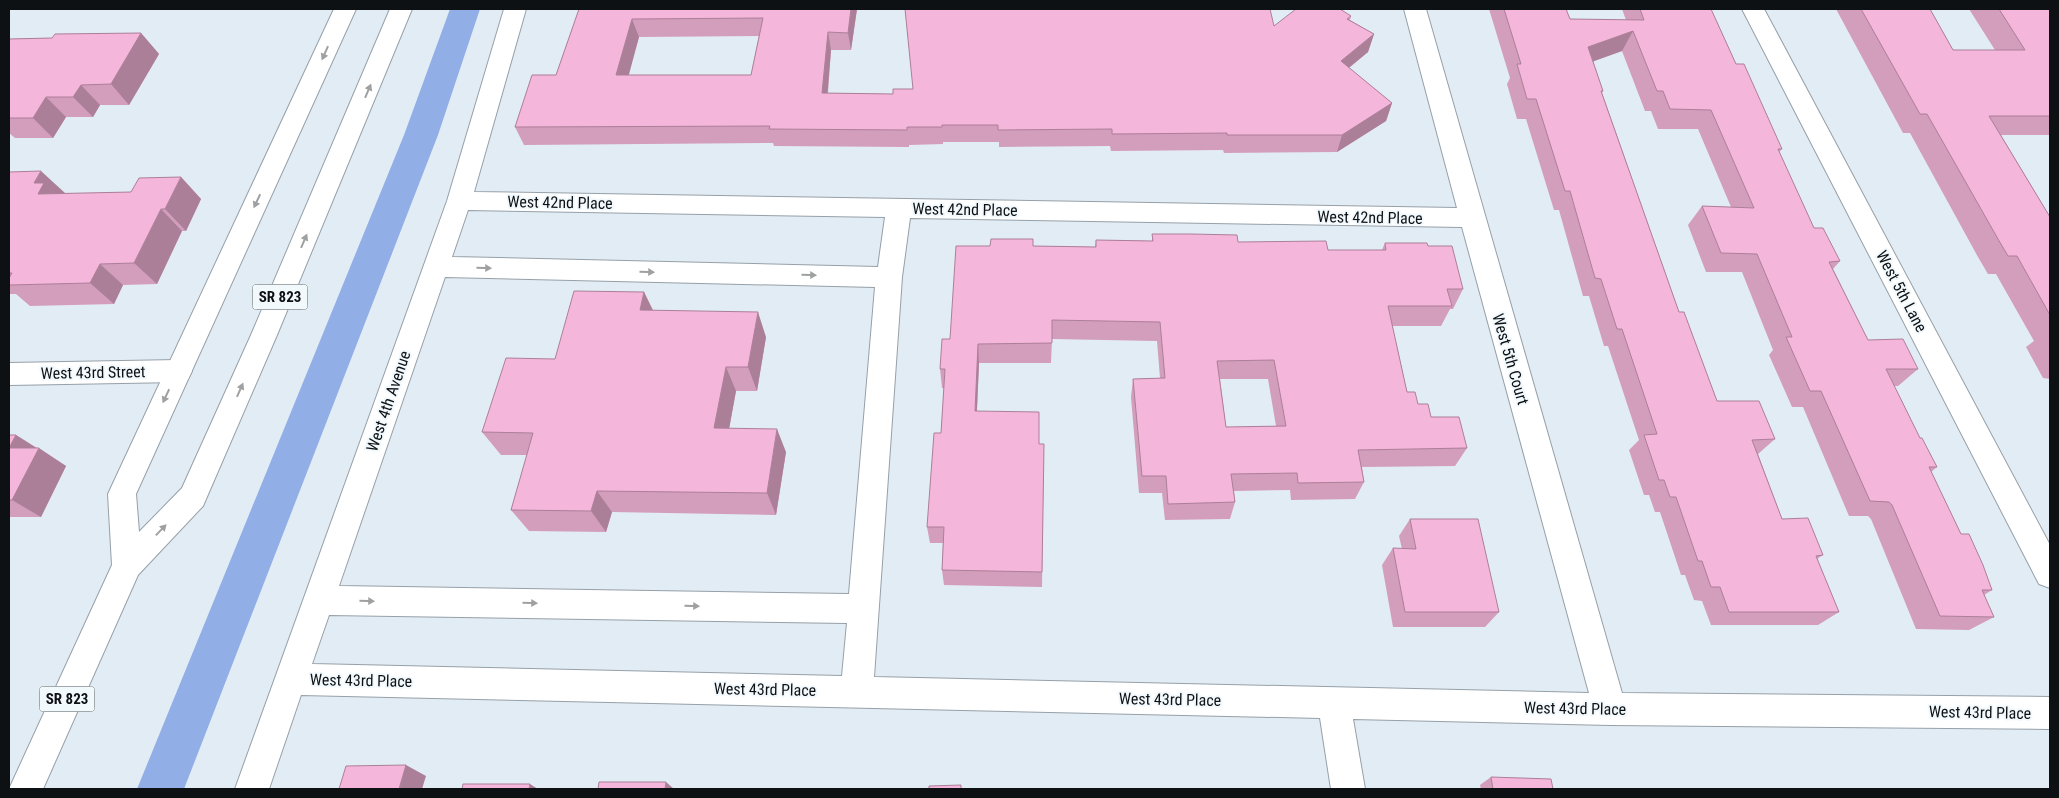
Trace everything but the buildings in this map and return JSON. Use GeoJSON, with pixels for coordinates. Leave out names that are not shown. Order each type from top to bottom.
{"type":"FeatureCollection","features":[{"type":"Feature","properties":{"kind":"street","name":"SR 823"},"geometry":{"type":"LineString","coordinates":[[127,565],[122,494],[345,9]]}},
{"type":"Feature","properties":{"kind":"street","name":"SR 823"},"geometry":{"type":"LineString","coordinates":[[26,789],[127,565],[193,497],[272,317],[401,9]]}},
{"type":"Feature","properties":{"kind":"street","name":"West 4th Avenue"},"geometry":{"type":"LineString","coordinates":[[252,789],[459,201],[515,9]]}},
{"type":"Feature","properties":{"kind":"street","name":"West 5th Court"},"geometry":{"type":"LineString","coordinates":[[1415,9],[1610,709]]}},
{"type":"Feature","properties":{"kind":"street","name":"West 5th Lane"},"geometry":{"type":"LineString","coordinates":[[1753,9],[2050,574]]}},
{"type":"Feature","properties":{"kind":"street","name":"West 42nd Place"},"geometry":{"type":"LineString","coordinates":[[459,201],[1472,218]]}},
{"type":"Feature","properties":{"kind":"street"},"geometry":{"type":"LineString","coordinates":[[857,692],[888,277],[899,208]]}},
{"type":"Feature","properties":{"kind":"street"},"geometry":{"type":"LineString","coordinates":[[435,267],[888,277]]}},
{"type":"Feature","properties":{"kind":"street","name":"West 43rd Street"},"geometry":{"type":"LineString","coordinates":[[9,374],[178,371]]}},
{"type":"Feature","properties":{"kind":"street"},"geometry":{"type":"LineString","coordinates":[[318,600],[862,609]]}},
{"type":"Feature","properties":{"kind":"street","name":"West 43rd Place"},"geometry":{"type":"LineString","coordinates":[[290,679],[1610,709],[2050,713]]}},
{"type":"Feature","properties":{"kind":"street"},"geometry":{"type":"LineString","coordinates":[[1334,702],[1348,789]]}},
{"type":"Feature","properties":{"kind":"waterway"},"geometry":{"type":"LineString","coordinates":[[160,789],[421,135],[465,9]]}}]}
